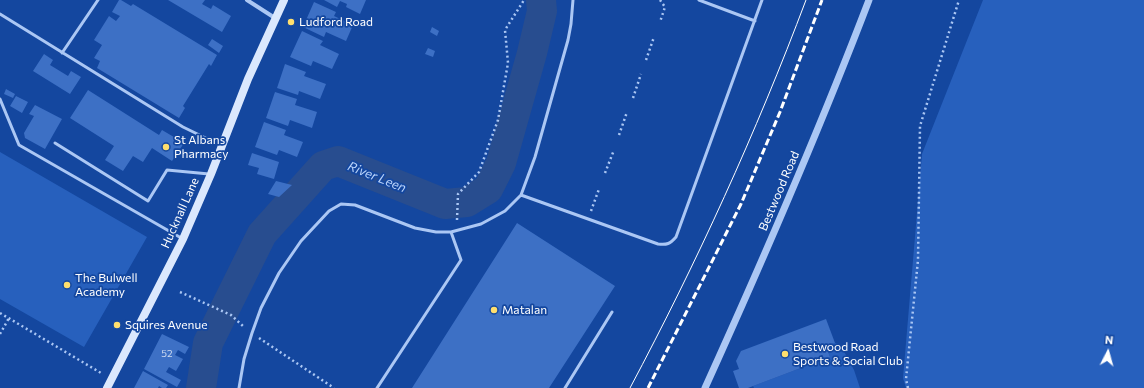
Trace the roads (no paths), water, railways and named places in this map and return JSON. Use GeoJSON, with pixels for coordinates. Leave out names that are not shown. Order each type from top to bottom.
{"type":"FeatureCollection","features":[{"type":"Feature","properties":{"kind":"main road","name":"Hucknall Lane"},"geometry":{"type":"LineString","coordinates":[[107,388],[183,239],[211,174],[248,79],[284,0]]}},
{"type":"Feature","properties":{"kind":"street"},"geometry":{"type":"LineString","coordinates":[[247,0],[275,18]]}},
{"type":"Feature","properties":{"kind":"street","name":"Bestwood Road"},"geometry":{"type":"LineString","coordinates":[[705,388],[756,275],[841,74],[869,0]]}},
{"type":"Feature","properties":{"kind":"lane"},"geometry":{"type":"LineString","coordinates":[[62,53],[98,0]]}},
{"type":"Feature","properties":{"kind":"lane"},"geometry":{"type":"LineString","coordinates":[[239,388],[244,359],[261,308],[279,273],[301,241],[329,211],[341,204],[356,205],[416,228],[436,232],[451,232],[481,224],[505,211],[521,195],[534,157],[568,40],[573,0]]}},
{"type":"Feature","properties":{"kind":"lane"},"geometry":{"type":"LineString","coordinates":[[699,0],[754,21]]}},
{"type":"Feature","properties":{"kind":"lane"},"geometry":{"type":"LineString","coordinates":[[521,195],[658,244],[666,245],[671,243],[676,237],[762,0]]}},
{"type":"Feature","properties":{"kind":"lane"},"geometry":{"type":"LineString","coordinates":[[0,14],[183,127],[222,146]]}},
{"type":"Feature","properties":{"kind":"lane"},"geometry":{"type":"LineString","coordinates":[[0,99],[19,145],[183,239]]}},
{"type":"Feature","properties":{"kind":"lane"},"geometry":{"type":"LineString","coordinates":[[55,144],[148,201],[167,170],[211,174]]}},
{"type":"Feature","properties":{"kind":"lane"},"geometry":{"type":"LineString","coordinates":[[377,388],[462,260],[451,232]]}},
{"type":"Feature","properties":{"kind":"lane"},"geometry":{"type":"LineString","coordinates":[[565,388],[612,312]]}},
{"type":"Feature","properties":{"kind":"waterway","name":"River Leen"},"geometry":{"type":"LineString","coordinates":[[201,388],[208,343],[262,234],[323,166],[338,161],[445,204],[467,202],[488,189],[501,163],[532,53],[542,11],[541,0]]}},
{"type":"Feature","properties":{"kind":"tram line"},"geometry":{"type":"LineString","coordinates":[[630,388],[679,293],[724,197],[767,99],[806,0]]}},
{"type":"Feature","properties":{"kind":"railway"},"geometry":{"type":"LineString","coordinates":[[648,388],[741,204],[780,112],[822,0]]}},
{"type":"Feature","properties":{"kind":"place","name":"Ludford Road"},"geometry":{"type":"Point","coordinates":[291,22]}},
{"type":"Feature","properties":{"kind":"place","name":"St Albans Pharmacy"},"geometry":{"type":"Point","coordinates":[166,147]}},
{"type":"Feature","properties":{"kind":"place","name":"The Bulwell Academy"},"geometry":{"type":"Point","coordinates":[67,285]}},
{"type":"Feature","properties":{"kind":"place","name":"Matalan"},"geometry":{"type":"Point","coordinates":[494,310]}},
{"type":"Feature","properties":{"kind":"place","name":"Squires Avenue"},"geometry":{"type":"Point","coordinates":[117,325]}},
{"type":"Feature","properties":{"kind":"place","name":"Bestwood Road Sports & Social Club"},"geometry":{"type":"Point","coordinates":[785,354]}}]}
